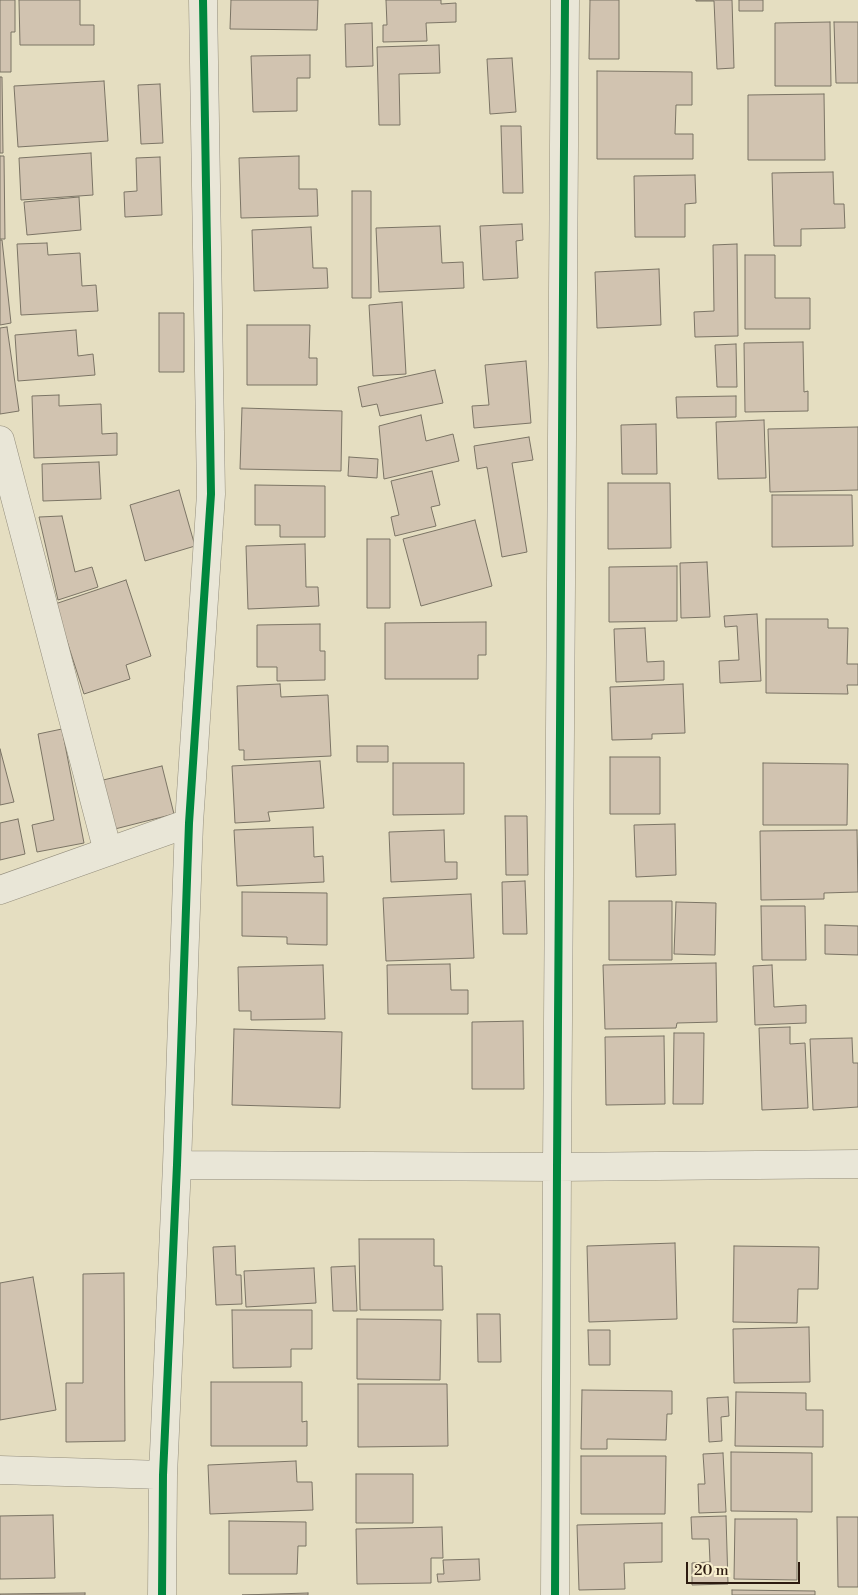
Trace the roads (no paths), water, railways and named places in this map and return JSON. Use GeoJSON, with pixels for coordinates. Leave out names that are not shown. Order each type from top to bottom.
{"type":"FeatureCollection","features":[{"type":"Feature","properties":{"kind":"street"},"geometry":{"type":"LineString","coordinates":[[162,1595],[163,1475],[177,1165],[189,823],[211,494],[203,0]]}},
{"type":"Feature","properties":{"kind":"street"},"geometry":{"type":"LineString","coordinates":[[556,1595],[565,0]]}},
{"type":"Feature","properties":{"kind":"street"},"geometry":{"type":"LineString","coordinates":[[0,440],[108,852]]}},
{"type":"Feature","properties":{"kind":"street"},"geometry":{"type":"LineString","coordinates":[[0,890],[189,823]]}},
{"type":"Feature","properties":{"kind":"street"},"geometry":{"type":"LineString","coordinates":[[177,1165],[557,1167],[858,1164]]}},
{"type":"Feature","properties":{"kind":"street"},"geometry":{"type":"LineString","coordinates":[[0,1470],[163,1475]]}}]}
